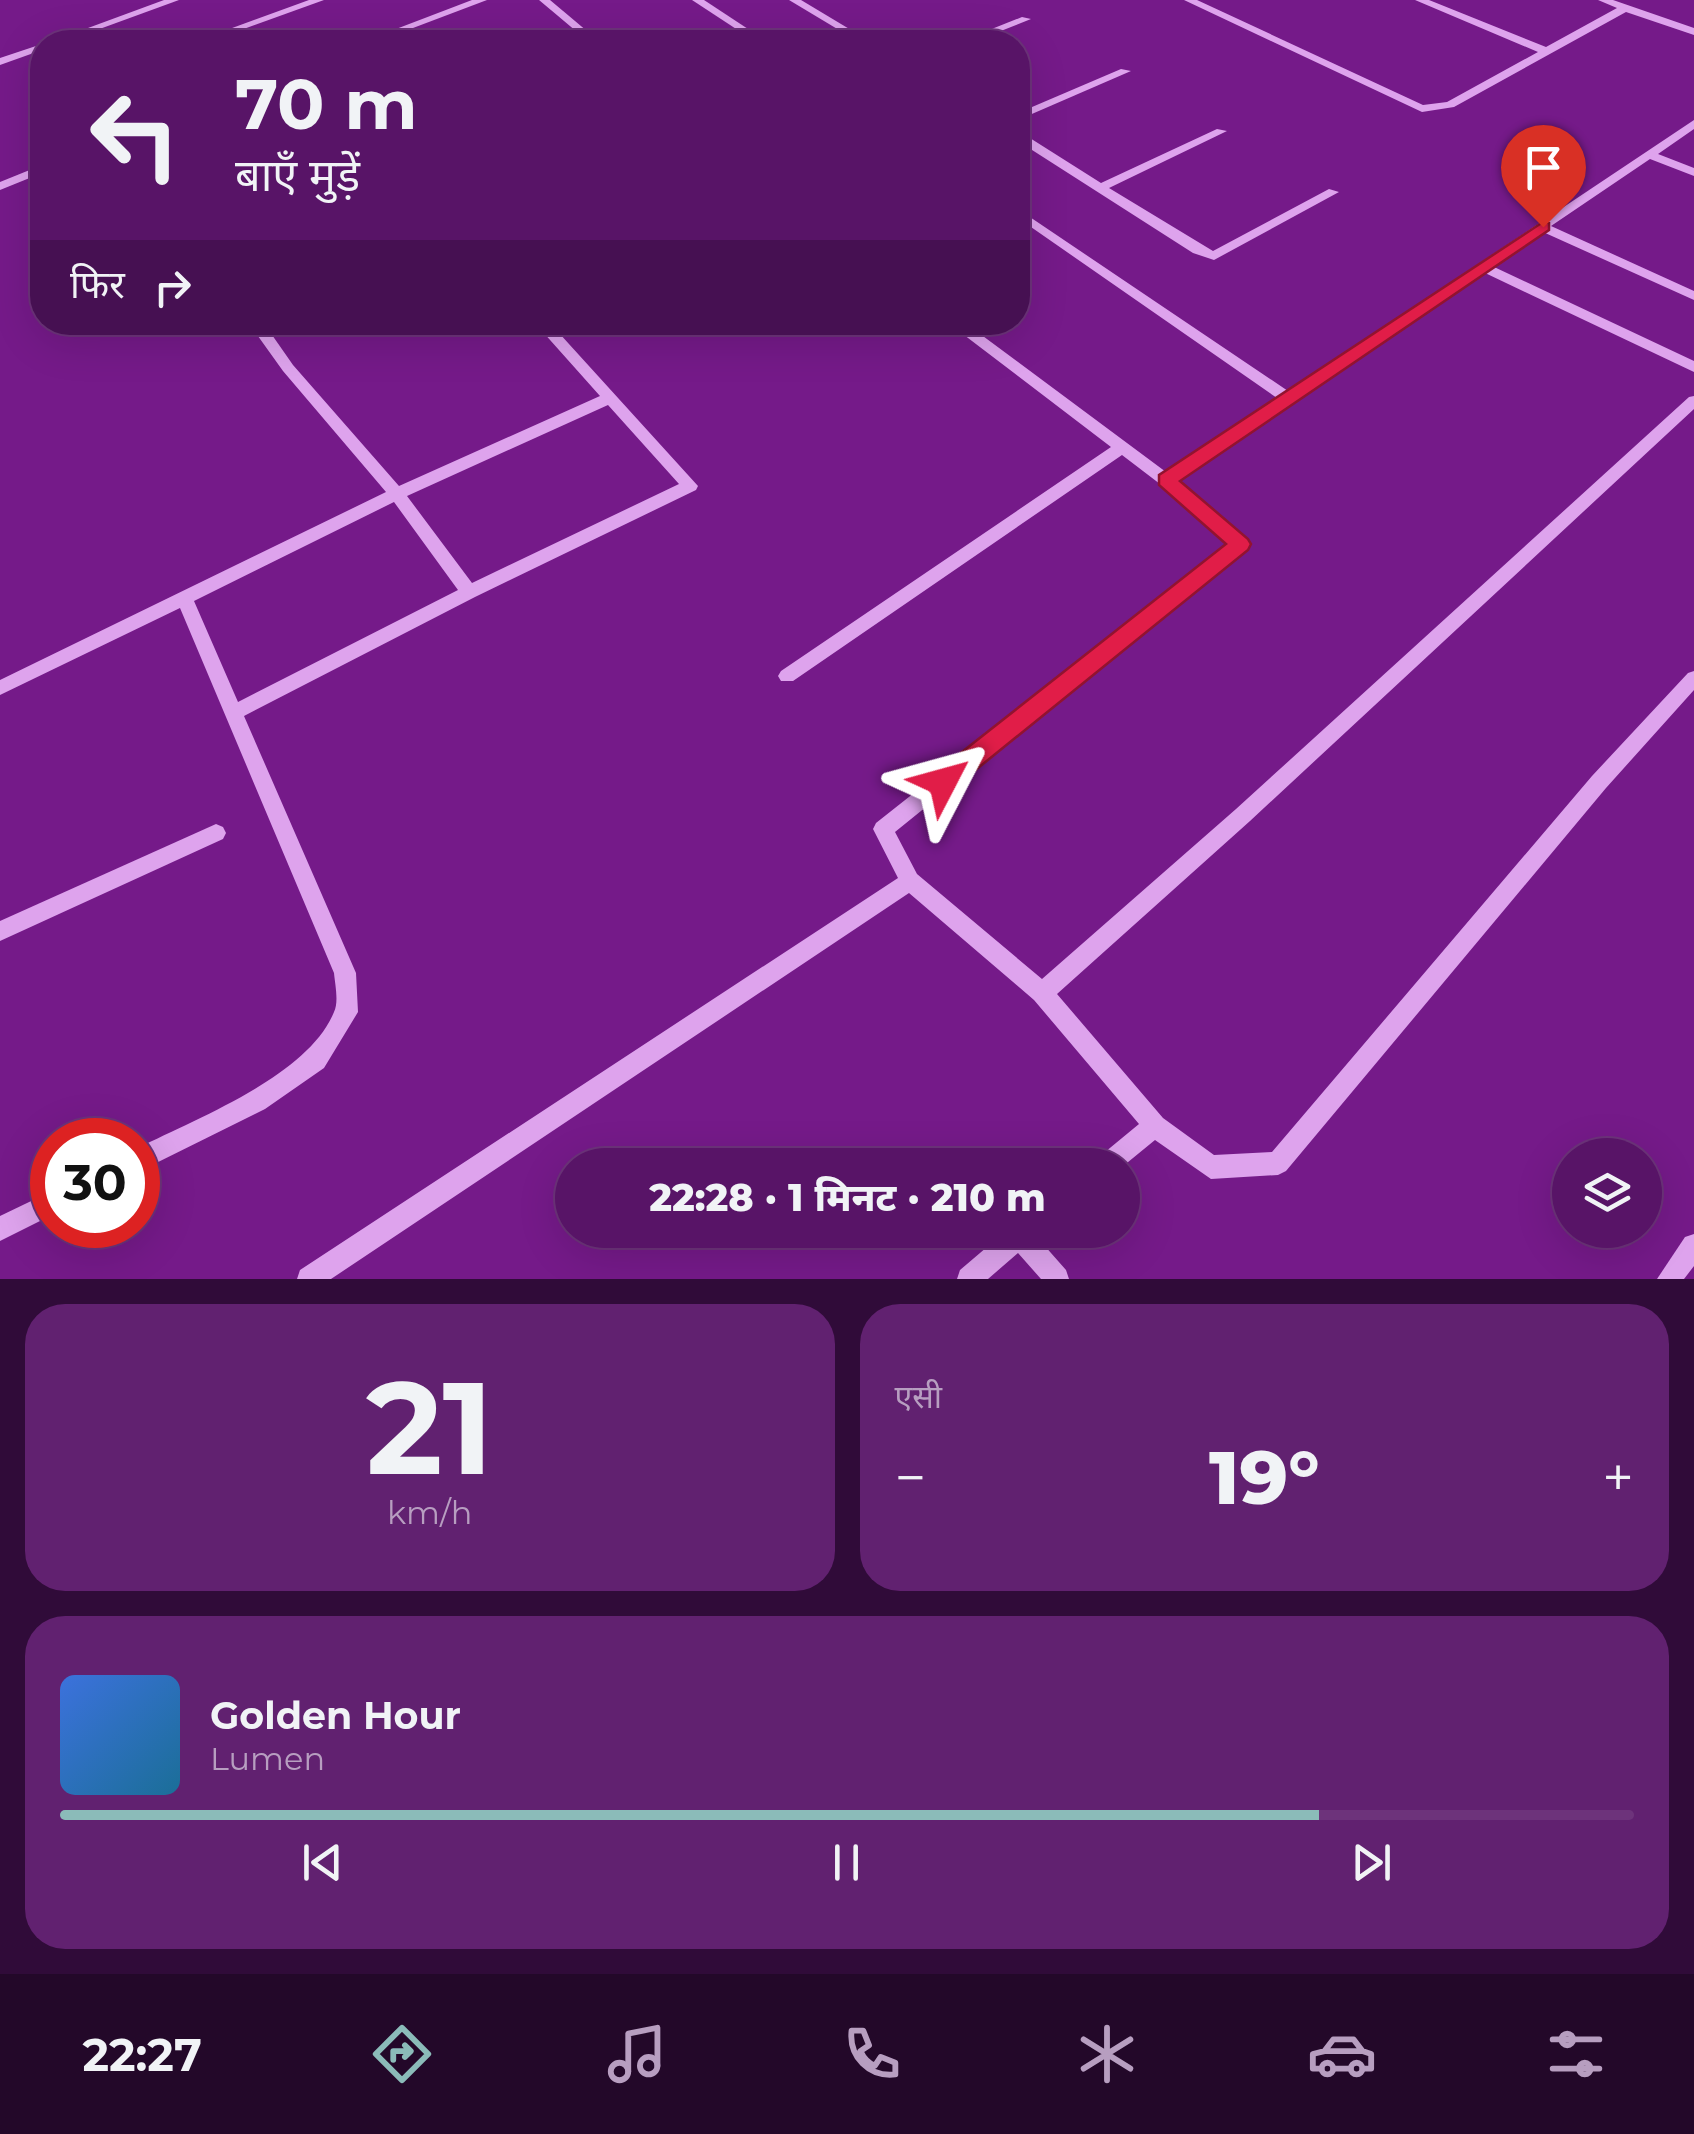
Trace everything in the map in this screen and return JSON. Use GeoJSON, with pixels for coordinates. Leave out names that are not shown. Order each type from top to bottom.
{"type":"FeatureCollection","features":[{"type":"Feature","properties":{"kind":"street"},"geometry":{"type":"LineString","coordinates":[[89,30],[174,0]]}},
{"type":"Feature","properties":{"kind":"street"},"geometry":{"type":"LineString","coordinates":[[233,30],[319,0]]}},
{"type":"Feature","properties":{"kind":"street"},"geometry":{"type":"LineString","coordinates":[[400,30],[482,0]]}},
{"type":"Feature","properties":{"kind":"street"},"geometry":{"type":"LineString","coordinates":[[544,0],[580,30]]}},
{"type":"Feature","properties":{"kind":"street"},"geometry":{"type":"LineString","coordinates":[[697,0],[744,30]]}},
{"type":"Feature","properties":{"kind":"street"},"geometry":{"type":"LineString","coordinates":[[794,0],[845,30]]}},
{"type":"Feature","properties":{"kind":"street"},"geometry":{"type":"LineString","coordinates":[[1188,0],[1422,110],[1450,105],[1625,8]]}},
{"type":"Feature","properties":{"kind":"street"},"geometry":{"type":"LineString","coordinates":[[1420,0],[1544,50]]}},
{"type":"Feature","properties":{"kind":"street"},"geometry":{"type":"LineString","coordinates":[[1603,0],[1693,31]]}},
{"type":"Feature","properties":{"kind":"street"},"geometry":{"type":"LineString","coordinates":[[995,30],[1026,18]]}},
{"type":"Feature","properties":{"kind":"street"},"geometry":{"type":"LineString","coordinates":[[0,62],[30,51]]}},
{"type":"Feature","properties":{"kind":"street"},"geometry":{"type":"LineString","coordinates":[[1030,112],[1125,71]]}},
{"type":"Feature","properties":{"kind":"street"},"geometry":{"type":"LineString","coordinates":[[1166,480],[1694,124]]}},
{"type":"Feature","properties":{"kind":"street"},"geometry":{"type":"LineString","coordinates":[[1100,188],[1221,131]]}},
{"type":"Feature","properties":{"kind":"street"},"geometry":{"type":"LineString","coordinates":[[1030,144],[1198,250],[1214,256],[1333,192]]}},
{"type":"Feature","properties":{"kind":"street"},"geometry":{"type":"LineString","coordinates":[[1650,155],[1694,172]]}},
{"type":"Feature","properties":{"kind":"street"},"geometry":{"type":"LineString","coordinates":[[0,186],[30,173]]}},
{"type":"Feature","properties":{"kind":"street"},"geometry":{"type":"LineString","coordinates":[[1030,221],[1289,399]]}},
{"type":"Feature","properties":{"kind":"street"},"geometry":{"type":"LineString","coordinates":[[1543,227],[1694,296]]}},
{"type":"Feature","properties":{"kind":"street"},"geometry":{"type":"LineString","coordinates":[[1484,267],[1694,367]]}},
{"type":"Feature","properties":{"kind":"street"},"geometry":{"type":"LineString","coordinates":[[264,335],[397,494],[469,592]]}},
{"type":"Feature","properties":{"kind":"street"},"geometry":{"type":"LineString","coordinates":[[235,712],[469,592],[690,486],[554,335]]}},
{"type":"Feature","properties":{"kind":"street"},"geometry":{"type":"LineString","coordinates":[[971,335],[1166,480],[1240,544],[883,830],[910,882],[1042,993],[1155,1126],[1210,1166],[1278,1163],[1599,782],[1694,678]]}},
{"type":"Feature","properties":{"kind":"street"},"geometry":{"type":"LineString","coordinates":[[0,688],[397,494],[610,398]]}},
{"type":"Feature","properties":{"kind":"street"},"geometry":{"type":"LineString","coordinates":[[1042,993],[1243,816],[1694,401]]}},
{"type":"Feature","properties":{"kind":"street"},"geometry":{"type":"LineString","coordinates":[[787,676],[1122,447]]}},
{"type":"Feature","properties":{"kind":"street"},"geometry":{"type":"LineString","coordinates":[[160,1149],[257,1101],[316,1060],[347,1012],[344,973],[184,598]]}},
{"type":"Feature","properties":{"kind":"street"},"geometry":{"type":"LineString","coordinates":[[0,931],[216,833]]}},
{"type":"Feature","properties":{"kind":"street"},"geometry":{"type":"LineString","coordinates":[[309,1279],[910,882]]}},
{"type":"Feature","properties":{"kind":"street"},"geometry":{"type":"LineString","coordinates":[[1128,1148],[1155,1126]]}},
{"type":"Feature","properties":{"kind":"street"},"geometry":{"type":"LineString","coordinates":[[0,1229],[30,1214]]}},
{"type":"Feature","properties":{"kind":"street"},"geometry":{"type":"LineString","coordinates":[[1669,1279],[1694,1246]]}},
{"type":"Feature","properties":{"kind":"street"},"geometry":{"type":"LineString","coordinates":[[969,1279],[1005,1248]]}},
{"type":"Feature","properties":{"kind":"street"},"geometry":{"type":"LineString","coordinates":[[1034,1248],[1057,1279]]}},
{"type":"Feature","properties":{"kind":"route"},"geometry":{"type":"LineString","coordinates":[[943,782],[1240,544],[1166,480],[1543,227]]}}]}
